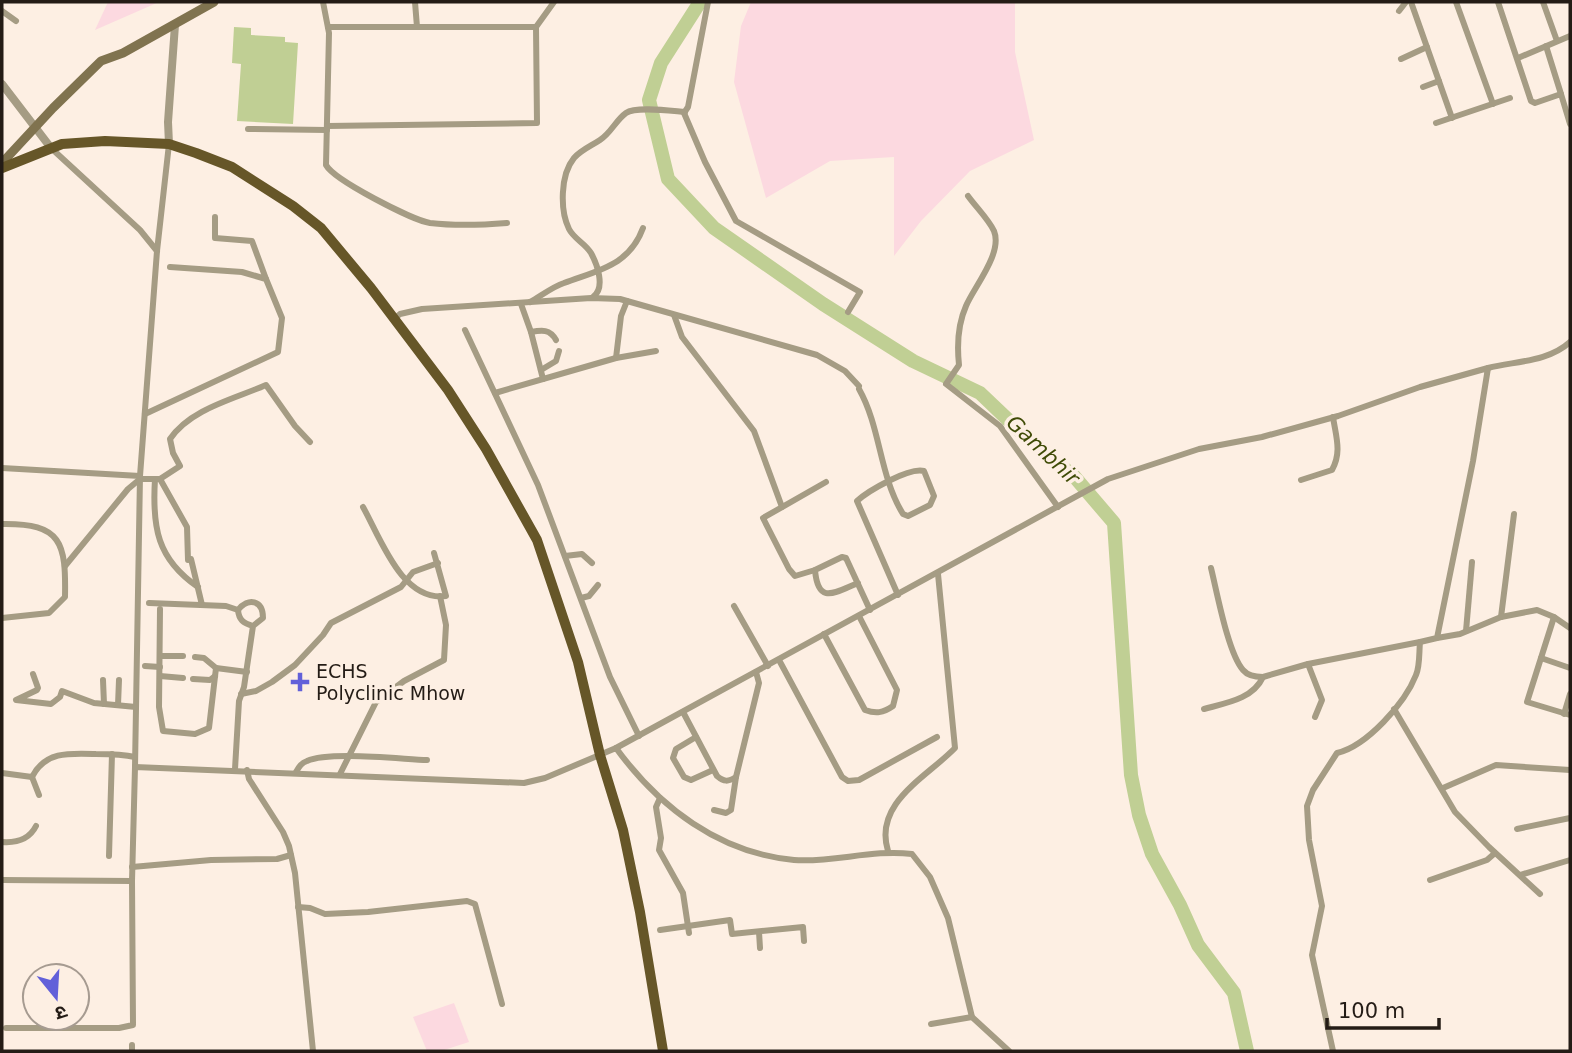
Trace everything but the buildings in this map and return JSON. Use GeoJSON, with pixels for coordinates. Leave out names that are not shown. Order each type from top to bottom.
{"type":"FeatureCollection","features":[{"type":"Feature","properties":{"kind":"main road"},"geometry":{"type":"LineString","coordinates":[[2,166],[34,129],[102,61],[123,53],[214,2]]}},
{"type":"Feature","properties":{"kind":"main road"},"geometry":{"type":"LineString","coordinates":[[2,166],[62,144],[105,141],[169,144],[232,167],[293,206],[321,228],[371,288],[448,390],[486,449],[537,540],[578,662],[600,755],[623,830],[640,912],[663,1051]]}},
{"type":"Feature","properties":{"kind":"street"},"geometry":{"type":"LineString","coordinates":[[323,2],[328,27],[326,165],[329,171],[339,179],[422,221],[485,225],[507,223]]}},
{"type":"Feature","properties":{"kind":"street"},"geometry":{"type":"LineString","coordinates":[[415,2],[417,27]]}},
{"type":"Feature","properties":{"kind":"street"},"geometry":{"type":"LineString","coordinates":[[248,129],[537,123],[536,27],[554,2]]}},
{"type":"Feature","properties":{"kind":"street"},"geometry":{"type":"LineString","coordinates":[[708,2],[688,107],[684,113],[705,162],[736,221],[859,292],[848,312]]}},
{"type":"Feature","properties":{"kind":"street"},"geometry":{"type":"LineString","coordinates":[[1399,11],[1408,2],[1452,118]]}},
{"type":"Feature","properties":{"kind":"street"},"geometry":{"type":"LineString","coordinates":[[1456,2],[1493,104]]}},
{"type":"Feature","properties":{"kind":"street"},"geometry":{"type":"LineString","coordinates":[[1498,2],[1532,103],[1561,94]]}},
{"type":"Feature","properties":{"kind":"street"},"geometry":{"type":"LineString","coordinates":[[1543,2],[1557,41]]}},
{"type":"Feature","properties":{"kind":"street"},"geometry":{"type":"LineString","coordinates":[[2,11],[16,21]]}},
{"type":"Feature","properties":{"kind":"street"},"geometry":{"type":"LineString","coordinates":[[6,1028],[119,1028],[132,1025],[132,867],[140,477],[169,144],[168,122],[175,25]]}},
{"type":"Feature","properties":{"kind":"street"},"geometry":{"type":"LineString","coordinates":[[328,27],[536,27]]}},
{"type":"Feature","properties":{"kind":"street"},"geometry":{"type":"LineString","coordinates":[[1518,58],[1570,36]]}},
{"type":"Feature","properties":{"kind":"street"},"geometry":{"type":"LineString","coordinates":[[1546,46],[1570,124]]}},
{"type":"Feature","properties":{"kind":"street"},"geometry":{"type":"LineString","coordinates":[[1401,59],[1427,47]]}},
{"type":"Feature","properties":{"kind":"street"},"geometry":{"type":"LineString","coordinates":[[1423,87],[1439,81]]}},
{"type":"Feature","properties":{"kind":"street"},"geometry":{"type":"LineString","coordinates":[[2,84],[51,148],[133,223],[158,251]]}},
{"type":"Feature","properties":{"kind":"street"},"geometry":{"type":"LineString","coordinates":[[1436,124],[1510,98]]}},
{"type":"Feature","properties":{"kind":"street"},"geometry":{"type":"LineString","coordinates":[[591,298],[600,288],[597,273],[589,250],[568,228],[562,210],[564,178],[573,159],[610,132],[625,114],[636,110],[685,112]]}},
{"type":"Feature","properties":{"kind":"street"},"geometry":{"type":"LineString","coordinates":[[968,196],[994,230],[996,240],[988,266],[965,308],[957,347],[959,365],[946,384],[1000,426],[1058,507]]}},
{"type":"Feature","properties":{"kind":"street"},"geometry":{"type":"LineString","coordinates":[[145,414],[278,352],[282,318],[252,241],[215,238],[215,218]]}},
{"type":"Feature","properties":{"kind":"street"},"geometry":{"type":"LineString","coordinates":[[525,304],[561,283],[597,273],[612,264],[638,242],[643,228]]}},
{"type":"Feature","properties":{"kind":"street"},"geometry":{"type":"LineString","coordinates":[[170,267],[242,272],[266,279]]}},
{"type":"Feature","properties":{"kind":"street"},"geometry":{"type":"LineString","coordinates":[[394,319],[400,314],[422,309],[591,298],[627,301],[817,355],[845,371],[859,388],[869,407],[888,483],[903,514],[908,516],[930,505],[934,496],[924,471],[917,469],[888,483],[866,494],[857,501],[898,595]]}},
{"type":"Feature","properties":{"kind":"street"},"geometry":{"type":"LineString","coordinates":[[616,358],[621,316],[627,301]]}},
{"type":"Feature","properties":{"kind":"street"},"geometry":{"type":"LineString","coordinates":[[525,304],[543,379]]}},
{"type":"Feature","properties":{"kind":"street"},"geometry":{"type":"LineString","coordinates":[[674,315],[682,337],[754,431],[782,507]]}},
{"type":"Feature","properties":{"kind":"street"},"geometry":{"type":"LineString","coordinates":[[465,330],[538,485],[610,677],[639,736]]}},
{"type":"Feature","properties":{"kind":"street"},"geometry":{"type":"LineString","coordinates":[[530,332],[546,331],[552,333],[556,340]]}},
{"type":"Feature","properties":{"kind":"street"},"geometry":{"type":"LineString","coordinates":[[135,766],[524,783],[545,778],[639,736],[1108,479],[1199,449],[1262,437],[1333,417],[1420,387],[1488,368],[1545,357],[1563,349],[1570,342]]}},
{"type":"Feature","properties":{"kind":"street"},"geometry":{"type":"LineString","coordinates":[[541,370],[556,361],[559,351]]}},
{"type":"Feature","properties":{"kind":"street"},"geometry":{"type":"LineString","coordinates":[[495,393],[616,358],[656,351]]}},
{"type":"Feature","properties":{"kind":"street"},"geometry":{"type":"LineString","coordinates":[[1437,638],[1473,461],[1488,368]]}},
{"type":"Feature","properties":{"kind":"street"},"geometry":{"type":"LineString","coordinates":[[2,468],[158,479],[180,466],[170,439],[178,427],[223,402],[266,385],[310,442]]}},
{"type":"Feature","properties":{"kind":"street"},"geometry":{"type":"LineString","coordinates":[[1301,480],[1332,470],[1338,460],[1339,450],[1333,417]]}},
{"type":"Feature","properties":{"kind":"street"},"geometry":{"type":"LineString","coordinates":[[65,566],[140,477]]}},
{"type":"Feature","properties":{"kind":"street"},"geometry":{"type":"LineString","coordinates":[[158,479],[187,527],[190,560],[202,605]]}},
{"type":"Feature","properties":{"kind":"street"},"geometry":{"type":"LineString","coordinates":[[158,479],[156,527],[159,543],[170,562],[198,587]]}},
{"type":"Feature","properties":{"kind":"street"},"geometry":{"type":"LineString","coordinates":[[826,482],[763,518],[795,576],[842,556],[846,558],[870,610]]}},
{"type":"Feature","properties":{"kind":"street"},"geometry":{"type":"LineString","coordinates":[[363,507],[398,570],[407,581],[430,596],[446,596],[434,553]]}},
{"type":"Feature","properties":{"kind":"street"},"geometry":{"type":"LineString","coordinates":[[1501,617],[1514,514]]}},
{"type":"Feature","properties":{"kind":"street"},"geometry":{"type":"LineString","coordinates":[[2,524],[29,526],[51,532],[60,546],[65,566],[65,597],[59,606],[49,613],[2,618]]}},
{"type":"Feature","properties":{"kind":"street"},"geometry":{"type":"LineString","coordinates":[[565,556],[582,554],[592,563]]}},
{"type":"Feature","properties":{"kind":"street"},"geometry":{"type":"LineString","coordinates":[[1466,631],[1472,562]]}},
{"type":"Feature","properties":{"kind":"street"},"geometry":{"type":"LineString","coordinates":[[242,694],[256,691],[295,665],[324,635],[331,623],[401,587],[413,572],[438,563]]}},
{"type":"Feature","properties":{"kind":"street"},"geometry":{"type":"LineString","coordinates":[[1211,568],[1232,646],[1242,669],[1255,677],[1437,638],[1466,631],[1501,617],[1536,610],[1554,617],[1570,628]]}},
{"type":"Feature","properties":{"kind":"street"},"geometry":{"type":"LineString","coordinates":[[814,570],[818,589],[824,594],[831,594],[858,583]]}},
{"type":"Feature","properties":{"kind":"street"},"geometry":{"type":"LineString","coordinates":[[888,851],[884,838],[886,822],[893,807],[904,793],[955,748],[938,574]]}},
{"type":"Feature","properties":{"kind":"street"},"geometry":{"type":"LineString","coordinates":[[581,598],[589,596],[598,585]]}},
{"type":"Feature","properties":{"kind":"street"},"geometry":{"type":"LineString","coordinates":[[340,774],[376,702],[404,681],[444,660],[446,625],[440,596]]}},
{"type":"Feature","properties":{"kind":"street"},"geometry":{"type":"LineString","coordinates":[[234,769],[236,727],[253,626],[263,618],[263,610],[254,601],[247,602],[238,610]]}},
{"type":"Feature","properties":{"kind":"street"},"geometry":{"type":"LineString","coordinates":[[149,603],[226,606],[238,610]]}},
{"type":"Feature","properties":{"kind":"street"},"geometry":{"type":"LineString","coordinates":[[734,606],[768,666]]}},
{"type":"Feature","properties":{"kind":"street"},"geometry":{"type":"LineString","coordinates":[[160,609],[159,707],[163,731],[195,734],[209,728],[216,672],[204,658],[195,657]]}},
{"type":"Feature","properties":{"kind":"street"},"geometry":{"type":"LineString","coordinates":[[238,610],[239,618],[253,626]]}},
{"type":"Feature","properties":{"kind":"street"},"geometry":{"type":"LineString","coordinates":[[824,635],[865,710],[873,713],[886,710],[893,706],[897,690],[859,616]]}},
{"type":"Feature","properties":{"kind":"street"},"geometry":{"type":"LineString","coordinates":[[1554,617],[1527,702],[1567,714],[1570,694]]}},
{"type":"Feature","properties":{"kind":"street"},"geometry":{"type":"LineString","coordinates":[[1333,1051],[1312,955],[1322,906],[1309,840],[1307,806],[1313,790],[1337,753],[1362,743],[1372,731],[1386,722],[1417,674],[1420,642]]}},
{"type":"Feature","properties":{"kind":"street"},"geometry":{"type":"LineString","coordinates":[[161,656],[183,656]]}},
{"type":"Feature","properties":{"kind":"street"},"geometry":{"type":"LineString","coordinates":[[1541,658],[1570,668]]}},
{"type":"Feature","properties":{"kind":"street"},"geometry":{"type":"LineString","coordinates":[[779,660],[842,777],[848,781],[859,780],[937,737]]}},
{"type":"Feature","properties":{"kind":"street"},"geometry":{"type":"LineString","coordinates":[[1308,664],[1322,700],[1315,718]]}},
{"type":"Feature","properties":{"kind":"street"},"geometry":{"type":"LineString","coordinates":[[145,666],[160,667]]}},
{"type":"Feature","properties":{"kind":"street"},"geometry":{"type":"LineString","coordinates":[[216,672],[247,672]]}},
{"type":"Feature","properties":{"kind":"street"},"geometry":{"type":"LineString","coordinates":[[193,679],[210,680],[216,672]]}},
{"type":"Feature","properties":{"kind":"street"},"geometry":{"type":"LineString","coordinates":[[714,810],[726,813],[731,810],[759,683],[756,672]]}},
{"type":"Feature","properties":{"kind":"street"},"geometry":{"type":"LineString","coordinates":[[33,674],[37,690],[16,700],[51,704],[62,691],[104,704],[136,707]]}},
{"type":"Feature","properties":{"kind":"street"},"geometry":{"type":"LineString","coordinates":[[160,676],[183,678]]}},
{"type":"Feature","properties":{"kind":"street"},"geometry":{"type":"LineString","coordinates":[[1204,709],[1242,698],[1260,684],[1263,677]]}},
{"type":"Feature","properties":{"kind":"street"},"geometry":{"type":"LineString","coordinates":[[103,680],[104,704]]}},
{"type":"Feature","properties":{"kind":"street"},"geometry":{"type":"LineString","coordinates":[[118,705],[119,680]]}},
{"type":"Feature","properties":{"kind":"street"},"geometry":{"type":"LineString","coordinates":[[1394,709],[1455,812],[1540,894]]}},
{"type":"Feature","properties":{"kind":"street"},"geometry":{"type":"LineString","coordinates":[[683,712],[713,769],[723,781],[736,778]]}},
{"type":"Feature","properties":{"kind":"street"},"geometry":{"type":"LineString","coordinates":[[696,737],[676,749],[673,758],[684,777],[691,780],[713,769]]}},
{"type":"Feature","properties":{"kind":"street"},"geometry":{"type":"LineString","coordinates":[[616,748],[631,769],[688,822],[710,835],[750,851],[794,860],[888,851],[912,853],[930,877],[948,918],[972,1017],[1009,1051]]}},
{"type":"Feature","properties":{"kind":"street"},"geometry":{"type":"LineString","coordinates":[[39,795],[32,777],[36,768],[44,761],[64,753],[135,757]]}},
{"type":"Feature","properties":{"kind":"street"},"geometry":{"type":"LineString","coordinates":[[109,856],[112,754]]}},
{"type":"Feature","properties":{"kind":"street"},"geometry":{"type":"LineString","coordinates":[[296,772],[301,764],[309,760],[328,757],[427,760]]}},
{"type":"Feature","properties":{"kind":"street"},"geometry":{"type":"LineString","coordinates":[[1443,788],[1496,765],[1570,770]]}},
{"type":"Feature","properties":{"kind":"street"},"geometry":{"type":"LineString","coordinates":[[247,770],[283,832],[291,855],[313,1051]]}},
{"type":"Feature","properties":{"kind":"street"},"geometry":{"type":"LineString","coordinates":[[2,773],[32,777]]}},
{"type":"Feature","properties":{"kind":"street"},"geometry":{"type":"LineString","coordinates":[[660,798],[656,807],[661,838],[659,850],[683,893],[688,929]]}},
{"type":"Feature","properties":{"kind":"street"},"geometry":{"type":"LineString","coordinates":[[1517,829],[1570,818]]}},
{"type":"Feature","properties":{"kind":"street"},"geometry":{"type":"LineString","coordinates":[[2,842],[18,841],[27,837],[36,826]]}},
{"type":"Feature","properties":{"kind":"street"},"geometry":{"type":"LineString","coordinates":[[1430,880],[1487,860],[1495,853]]}},
{"type":"Feature","properties":{"kind":"street"},"geometry":{"type":"LineString","coordinates":[[132,867],[211,860],[277,859],[291,855]]}},
{"type":"Feature","properties":{"kind":"street"},"geometry":{"type":"LineString","coordinates":[[1520,875],[1570,860]]}},
{"type":"Feature","properties":{"kind":"street"},"geometry":{"type":"LineString","coordinates":[[2,880],[132,881]]}},
{"type":"Feature","properties":{"kind":"street"},"geometry":{"type":"LineString","coordinates":[[298,907],[325,914],[467,901],[475,904],[502,1004]]}},
{"type":"Feature","properties":{"kind":"street"},"geometry":{"type":"LineString","coordinates":[[660,930],[688,929],[730,920],[732,934],[803,927],[804,941]]}},
{"type":"Feature","properties":{"kind":"street"},"geometry":{"type":"LineString","coordinates":[[759,932],[760,948]]}},
{"type":"Feature","properties":{"kind":"street"},"geometry":{"type":"LineString","coordinates":[[931,1024],[972,1017]]}},
{"type":"Feature","properties":{"kind":"shaded area"},"geometry":{"type":"Polygon","coordinates":[[[108,2],[159,2],[95,30],[108,2]]]}},
{"type":"Feature","properties":{"kind":"shaded area"},"geometry":{"type":"Polygon","coordinates":[[[751,2],[1015,2],[1015,52],[1034,140],[970,171],[921,221],[894,256],[894,157],[830,161],[766,198],[734,82],[741,26],[751,2]]]}},
{"type":"Feature","properties":{"kind":"shaded area"},"geometry":{"type":"Polygon","coordinates":[[[234,27],[251,28],[251,35],[285,37],[285,42],[298,43],[293,124],[237,121],[241,64],[232,63],[234,27]]]}},
{"type":"Feature","properties":{"kind":"shaded area"},"geometry":{"type":"Polygon","coordinates":[[[454,1003],[469,1042],[441,1051],[427,1051],[413,1017],[454,1003]]]}},
{"type":"Feature","properties":{"kind":"waterway","name":"Gambhir"},"geometry":{"type":"LineString","coordinates":[[700,2],[661,63],[649,100],[668,179],[714,228],[823,304],[913,361],[980,393],[1045,455],[1073,475],[1114,523],[1131,775],[1139,815],[1152,854],[1198,945],[1234,993],[1247,1051]]}},
{"type":"Feature","properties":{"kind":"place","name":"ECHS Polyclinic Mhow"},"geometry":{"type":"Point","coordinates":[300,682]}}]}
